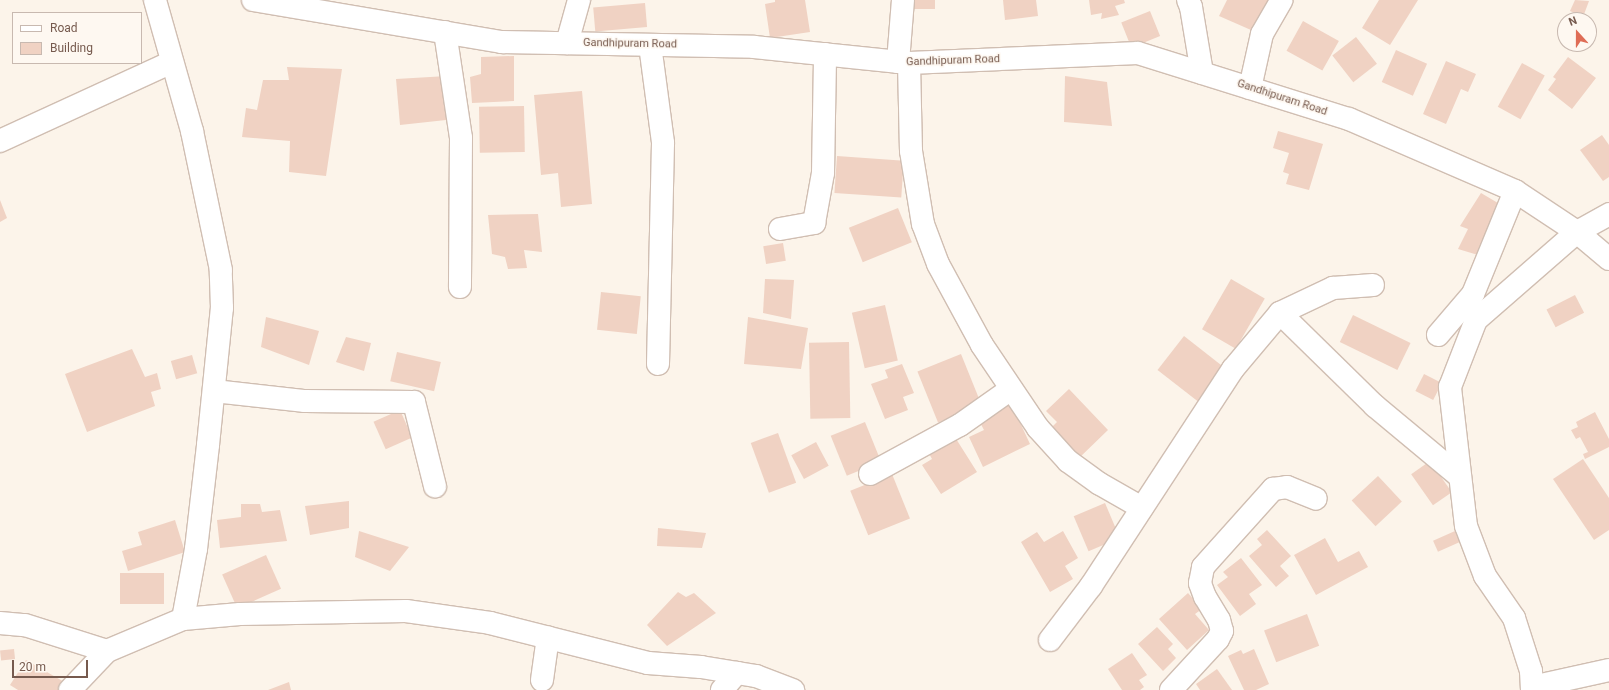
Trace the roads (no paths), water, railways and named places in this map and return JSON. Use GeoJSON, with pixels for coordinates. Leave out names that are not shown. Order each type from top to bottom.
{"type":"FeatureCollection","features":[{"type":"Feature","properties":{"kind":"street"},"geometry":{"type":"LineString","coordinates":[[155,0],[192,131],[222,270],[222,308],[214,391],[196,549],[183,619]]}},
{"type":"Feature","properties":{"kind":"street","name":"Gandhipuram Road"},"geometry":{"type":"LineString","coordinates":[[253,0],[502,42],[754,47],[903,63],[1138,54],[1349,119],[1515,191],[1577,232],[1609,260]]}},
{"type":"Feature","properties":{"kind":"street"},"geometry":{"type":"LineString","coordinates":[[567,43],[579,0]]}},
{"type":"Feature","properties":{"kind":"street"},"geometry":{"type":"LineString","coordinates":[[903,0],[903,63],[911,151],[923,224],[938,264],[978,338],[1038,428],[1068,461],[1100,484],[1142,508]]}},
{"type":"Feature","properties":{"kind":"street"},"geometry":{"type":"LineString","coordinates":[[1188,0],[1192,8],[1202,73]]}},
{"type":"Feature","properties":{"kind":"street"},"geometry":{"type":"LineString","coordinates":[[1250,88],[1262,34],[1282,0]]}},
{"type":"Feature","properties":{"kind":"street"},"geometry":{"type":"LineString","coordinates":[[445,32],[461,138],[460,287]]}},
{"type":"Feature","properties":{"kind":"street"},"geometry":{"type":"LineString","coordinates":[[650,45],[663,143],[658,364]]}},
{"type":"Feature","properties":{"kind":"street"},"geometry":{"type":"LineString","coordinates":[[780,229],[814,223],[823,173],[825,54]]}},
{"type":"Feature","properties":{"kind":"street"},"geometry":{"type":"LineString","coordinates":[[0,141],[172,62]]}},
{"type":"Feature","properties":{"kind":"street"},"geometry":{"type":"LineString","coordinates":[[1438,335],[1473,294],[1515,191]]}},
{"type":"Feature","properties":{"kind":"street"},"geometry":{"type":"LineString","coordinates":[[1609,214],[1577,232],[1476,320],[1450,387],[1459,476],[1466,526],[1485,576],[1514,618],[1531,671],[1532,688],[1609,670]]}},
{"type":"Feature","properties":{"kind":"street"},"geometry":{"type":"LineString","coordinates":[[1050,640],[1091,586],[1234,369],[1280,313],[1333,288],[1373,285]]}},
{"type":"Feature","properties":{"kind":"street"},"geometry":{"type":"LineString","coordinates":[[1280,313],[1375,406],[1459,476]]}},
{"type":"Feature","properties":{"kind":"street"},"geometry":{"type":"LineString","coordinates":[[870,474],[960,425],[1011,389]]}},
{"type":"Feature","properties":{"kind":"street"},"geometry":{"type":"LineString","coordinates":[[214,391],[305,401],[414,402],[435,486]]}},
{"type":"Feature","properties":{"kind":"street"},"geometry":{"type":"LineString","coordinates":[[1170,690],[1218,639],[1222,631],[1219,620],[1205,597],[1200,583],[1203,567],[1273,489],[1287,487],[1316,500]]}},
{"type":"Feature","properties":{"kind":"street"},"geometry":{"type":"LineString","coordinates":[[70,690],[107,651],[183,619],[240,614],[406,612],[490,623],[648,663],[701,667],[756,676],[793,690]]}},
{"type":"Feature","properties":{"kind":"street"},"geometry":{"type":"LineString","coordinates":[[0,623],[25,626],[107,651]]}},
{"type":"Feature","properties":{"kind":"street"},"geometry":{"type":"LineString","coordinates":[[542,680],[548,638]]}},
{"type":"Feature","properties":{"kind":"street"},"geometry":{"type":"LineString","coordinates":[[722,690],[737,673]]}}]}
